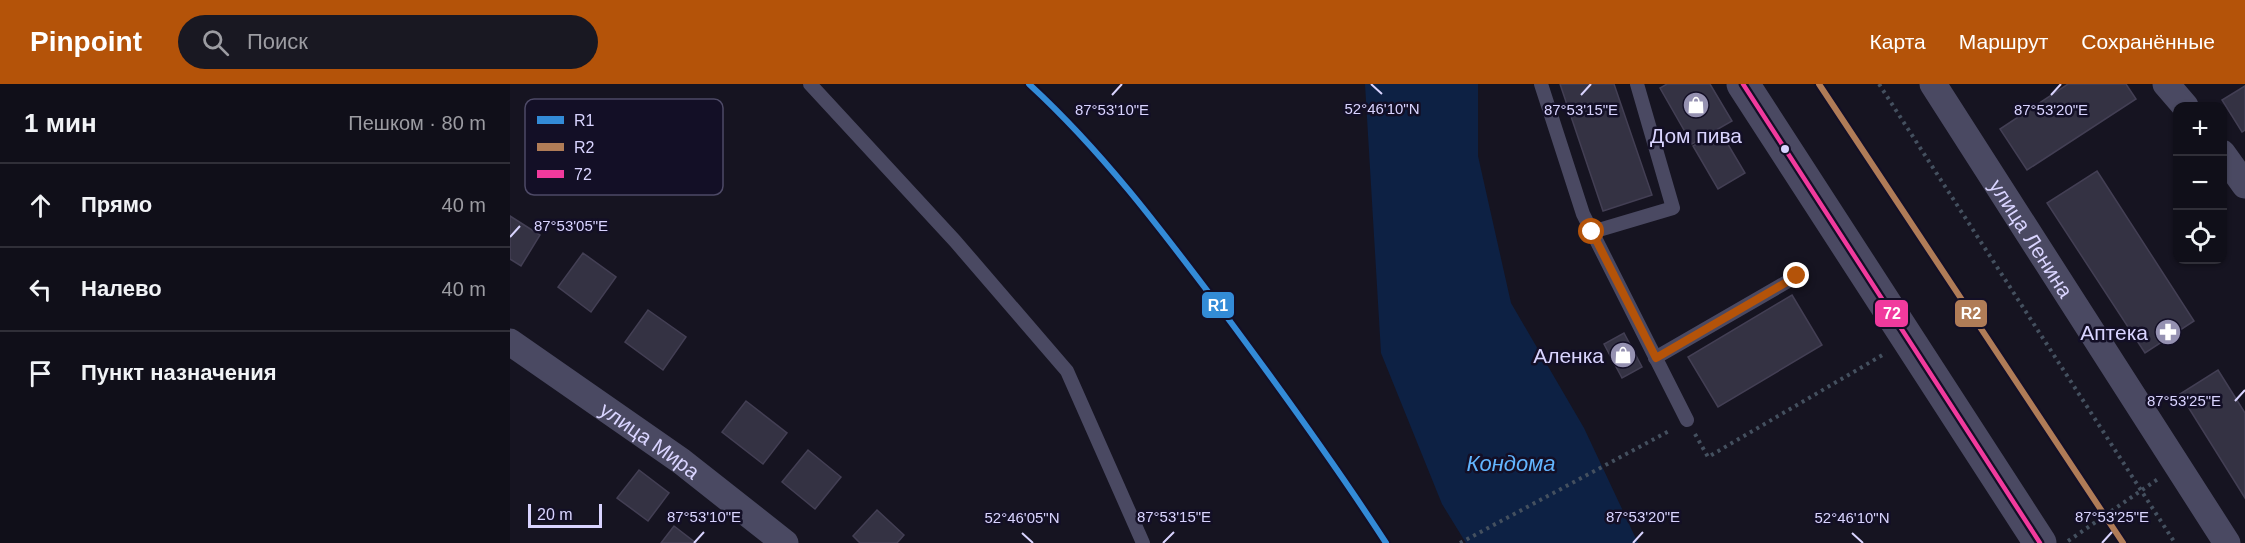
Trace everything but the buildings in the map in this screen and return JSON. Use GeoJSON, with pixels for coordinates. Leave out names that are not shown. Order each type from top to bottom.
{"type":"FeatureCollection","features":[{"type":"Feature","properties":{"kind":"street"},"geometry":{"type":"LineString","coordinates":[[1743,84],[2040,543]]}},
{"type":"Feature","properties":{"kind":"street","name":"улица Ленина"},"geometry":{"type":"LineString","coordinates":[[1933,84],[2227,543]]}},
{"type":"Feature","properties":{"kind":"street"},"geometry":{"type":"LineString","coordinates":[[2166,84],[2182,102]]}},
{"type":"Feature","properties":{"kind":"street"},"geometry":{"type":"LineString","coordinates":[[2225,156],[2245,185]]}},
{"type":"Feature","properties":{"kind":"street","name":"улица Мира"},"geometry":{"type":"LineString","coordinates":[[510,342],[681,461],[785,543]]}},
{"type":"Feature","properties":{"kind":"lane"},"geometry":{"type":"LineString","coordinates":[[810,84],[955,241],[1068,371],[1143,543]]}},
{"type":"Feature","properties":{"kind":"lane"},"geometry":{"type":"LineString","coordinates":[[1541,84],[1583,214],[1656,358],[1682,424]]}},
{"type":"Feature","properties":{"kind":"lane"},"geometry":{"type":"LineString","coordinates":[[1592,232],[1673,208],[1636,84]]}},
{"type":"Feature","properties":{"kind":"lane"},"geometry":{"type":"LineString","coordinates":[[1656,358],[1797,276]]}},
{"type":"Feature","properties":{"kind":"path"},"geometry":{"type":"LineString","coordinates":[[1879,84],[2175,543]]}},
{"type":"Feature","properties":{"kind":"path"},"geometry":{"type":"LineString","coordinates":[[1460,543],[1682,424],[1708,457],[1886,353]]}},
{"type":"Feature","properties":{"kind":"path"},"geometry":{"type":"LineString","coordinates":[[2064,543],[2179,465]]}},
{"type":"Feature","properties":{"kind":"water","name":"Кондома"},"geometry":{"type":"Polygon","coordinates":[[[1365,84],[1478,84],[1478,156],[1511,303],[1584,428],[1638,543],[1466,543],[1442,504],[1381,353],[1365,84]]]}},
{"type":"Feature","properties":{"kind":"railway"},"geometry":{"type":"LineString","coordinates":[[1029,84],[1081,136],[1129,190],[1174,247],[1304,422],[1386,543]]}},
{"type":"Feature","properties":{"kind":"transit line","name":"R1"},"geometry":{"type":"LineString","coordinates":[[1029,84],[1081,136],[1129,190],[1174,247],[1304,422],[1386,543]]}},
{"type":"Feature","properties":{"kind":"transit line","name":"72"},"geometry":{"type":"LineString","coordinates":[[1743,84],[2040,543]]}},
{"type":"Feature","properties":{"kind":"transit line","name":"R2"},"geometry":{"type":"LineString","coordinates":[[1819,84],[2123,543]]}},
{"type":"Feature","properties":{"kind":"place","name":"Дом пива"},"geometry":{"type":"Point","coordinates":[1696,105]}},
{"type":"Feature","properties":{"kind":"place","name":"Аптека"},"geometry":{"type":"Point","coordinates":[2168,332]}},
{"type":"Feature","properties":{"kind":"place","name":"Аленка"},"geometry":{"type":"Point","coordinates":[1623,355]}},
{"type":"Feature","properties":{"kind":"route"},"geometry":{"type":"LineString","coordinates":[[1592,232],[1656,358],[1797,276]]}}]}
